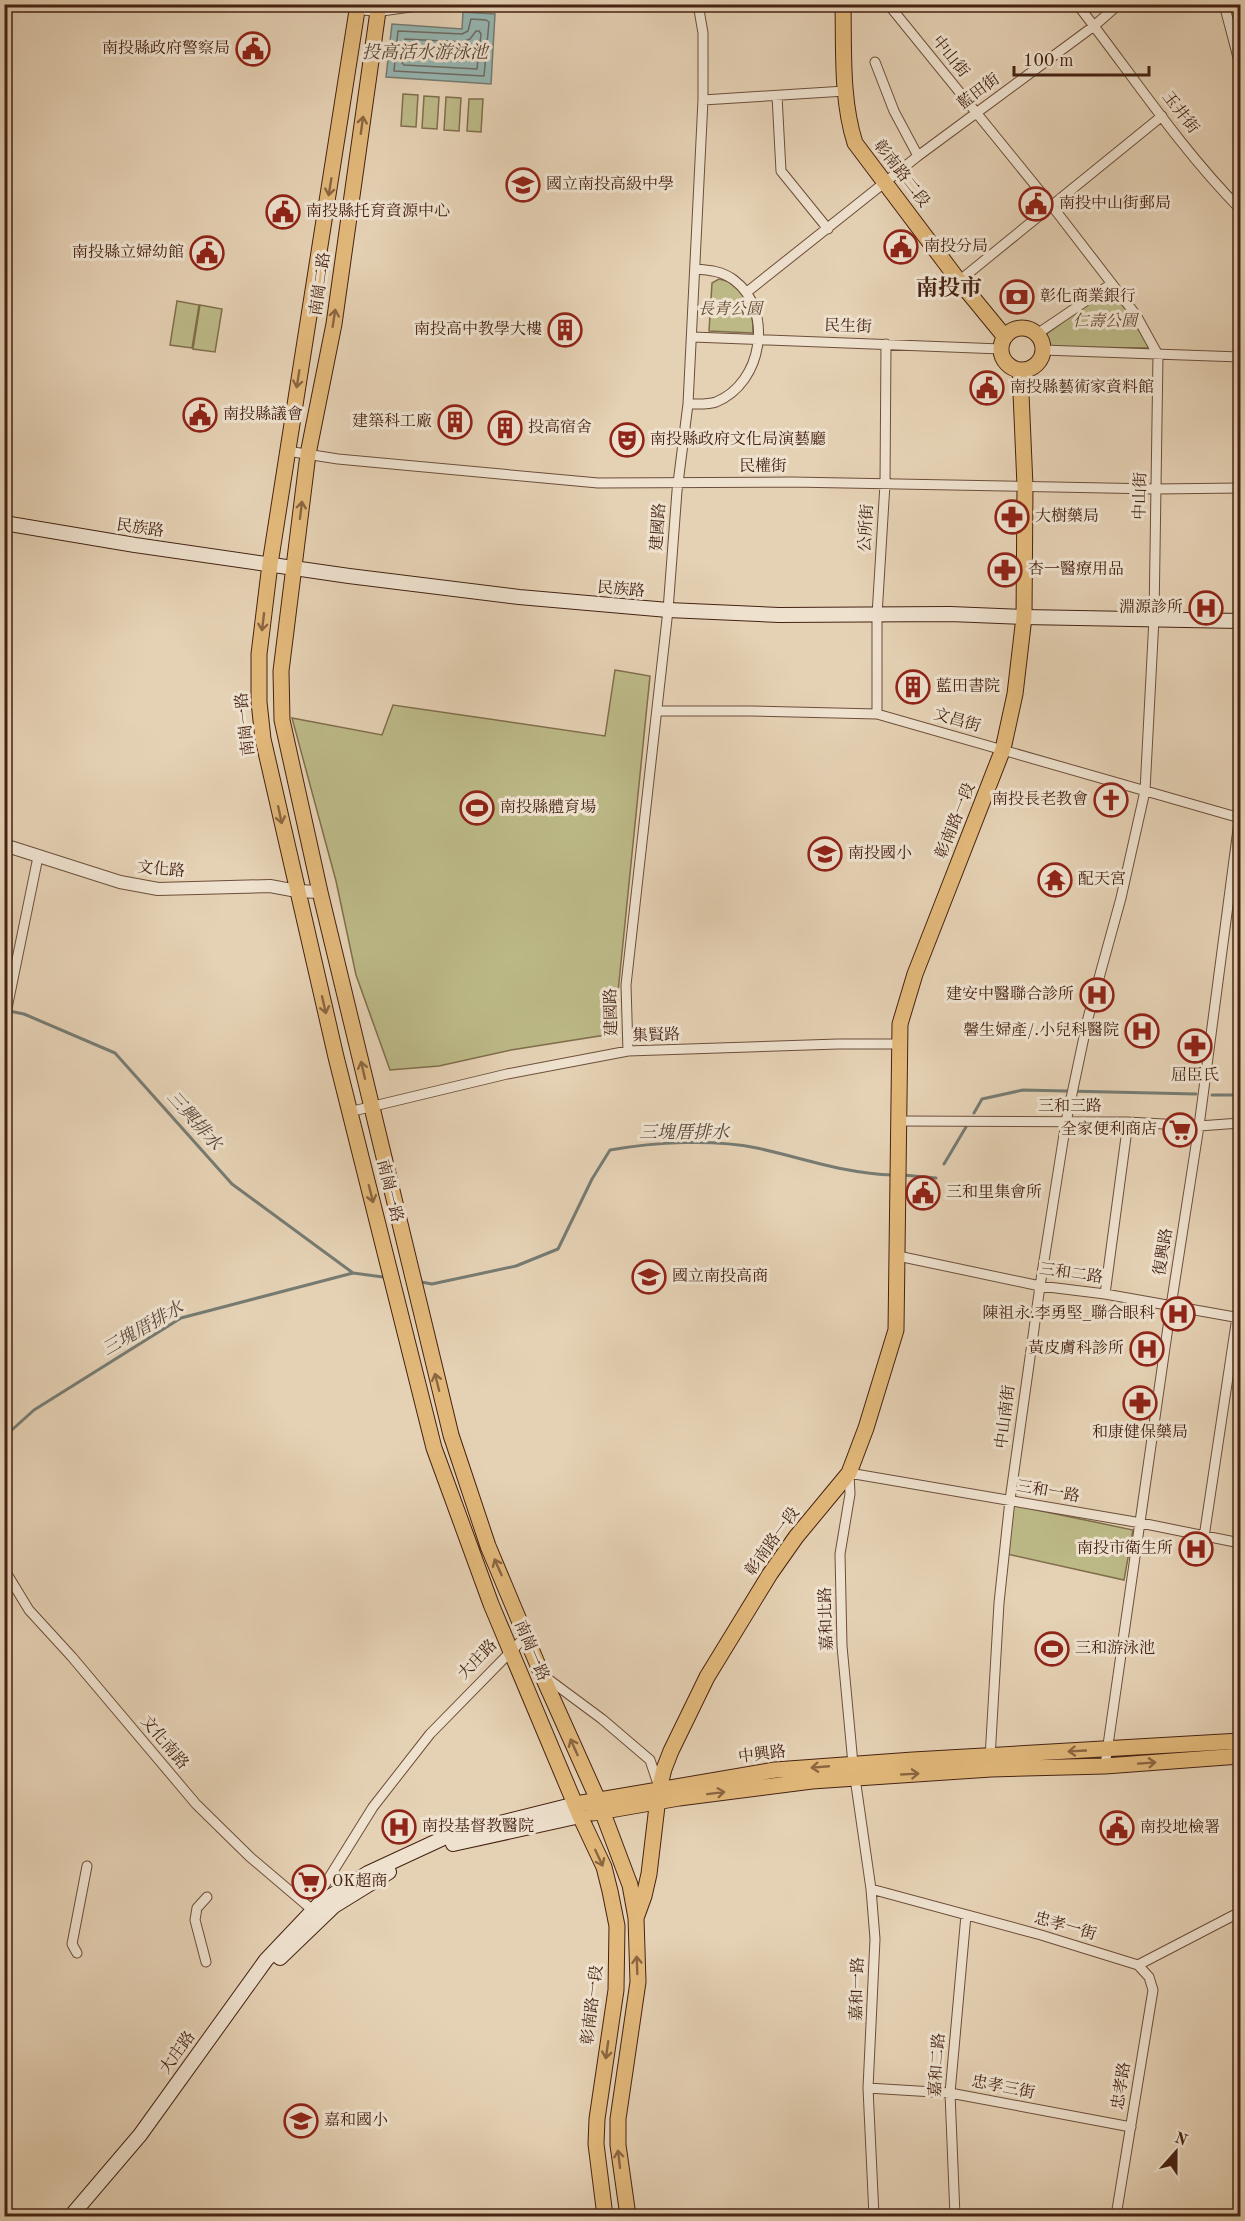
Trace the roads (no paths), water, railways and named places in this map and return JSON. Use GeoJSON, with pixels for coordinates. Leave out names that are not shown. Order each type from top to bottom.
{"type":"FeatureCollection","features":[{"type":"Feature","properties":{"kind":"main road","name":"彰南路二段"},"geometry":{"type":"LineString","coordinates":[[843,4],[845,91],[850,127],[855,143],[1003,343],[1005,362],[1020,370]]}},
{"type":"Feature","properties":{"kind":"main road","name":"南崗二路"},"geometry":{"type":"LineString","coordinates":[[270,564],[358,6]]}},
{"type":"Feature","properties":{"kind":"main road","name":"南崗二路"},"geometry":{"type":"LineString","coordinates":[[293,568],[308,454],[334,324],[378,7]]}},
{"type":"Feature","properties":{"kind":"main road"},"geometry":{"type":"LineString","coordinates":[[1003,343],[1017,328],[1024,328],[1037,334],[1043,350],[1042,356],[1035,365],[1020,370],[1024,486]]}},
{"type":"Feature","properties":{"kind":"main road","name":"彰南路一段"},"geometry":{"type":"LineString","coordinates":[[636,1918],[649,1874],[659,1795],[664,1769],[671,1751],[707,1677],[770,1574],[796,1537],[849,1473],[873,1406],[896,1330],[900,1024],[915,974],[1003,749],[1015,694],[1024,617],[1024,486]]}},
{"type":"Feature","properties":{"kind":"main road","name":"民族路"},"geometry":{"type":"LineString","coordinates":[[4,523],[123,544],[293,568],[519,597],[668,610],[778,615],[950,614],[1240,621]]}},
{"type":"Feature","properties":{"kind":"main road","name":"南崗一路"},"geometry":{"type":"LineString","coordinates":[[270,564],[259,654],[258,702],[263,739],[350,1112],[434,1448],[479,1571],[578,1810]]}},
{"type":"Feature","properties":{"kind":"main road","name":"南崗一路"},"geometry":{"type":"LineString","coordinates":[[293,568],[281,671],[282,720],[320,892],[451,1435],[472,1504],[542,1675],[600,1806]]}},
{"type":"Feature","properties":{"kind":"main road","name":"中興路"},"geometry":{"type":"LineString","coordinates":[[322,1909],[368,1873],[448,1836],[775,1770],[854,1771],[990,1763],[1106,1749],[1240,1741]]}},
{"type":"Feature","properties":{"kind":"main road","name":"中興路"},"geometry":{"type":"LineString","coordinates":[[990,1763],[1105,1766],[1240,1756]]}},
{"type":"Feature","properties":{"kind":"main road","name":"彰南路一段"},"geometry":{"type":"LineString","coordinates":[[600,1806],[627,1876],[636,1918],[638,1982],[618,2119],[618,2145],[628,2217]]}},
{"type":"Feature","properties":{"kind":"main road","name":"彰南路一段"},"geometry":{"type":"LineString","coordinates":[[578,1810],[604,1867],[617,1926],[616,1990],[597,2136],[605,2217]]}},
{"type":"Feature","properties":{"kind":"main road","name":"大庄路"},"geometry":{"type":"LineString","coordinates":[[71,2217],[140,2135],[266,1960],[322,1909]]}},
{"type":"Feature","properties":{"kind":"main road","name":"大庄路"},"geometry":{"type":"LineString","coordinates":[[82,2217],[145,2140],[263,1977],[322,1909]]}},
{"type":"Feature","properties":{"kind":"street"},"geometry":{"type":"LineString","coordinates":[[358,6],[421,4]]}},
{"type":"Feature","properties":{"kind":"street","name":"建國路"},"geometry":{"type":"LineString","coordinates":[[628,1051],[626,985],[668,610],[693,337],[703,100],[703,33],[698,4]]}},
{"type":"Feature","properties":{"kind":"street","name":"中山街"},"geometry":{"type":"LineString","coordinates":[[888,4],[1052,206],[1136,315],[1158,355],[1154,618],[1145,791],[1120,898],[1088,1018],[1077,1076]]}},
{"type":"Feature","properties":{"kind":"street","name":"玉井街"},"geometry":{"type":"LineString","coordinates":[[1077,4],[1162,116],[1240,208]]}},
{"type":"Feature","properties":{"kind":"street","name":"藍田街"},"geometry":{"type":"LineString","coordinates":[[747,292],[918,156],[1094,26],[1119,4]]}},
{"type":"Feature","properties":{"kind":"street"},"geometry":{"type":"LineString","coordinates":[[1224,4],[1240,65]]}},
{"type":"Feature","properties":{"kind":"street"},"geometry":{"type":"LineString","coordinates":[[875,62],[894,111],[918,156]]}},
{"type":"Feature","properties":{"kind":"street"},"geometry":{"type":"LineString","coordinates":[[703,100],[845,91]]}},
{"type":"Feature","properties":{"kind":"street"},"geometry":{"type":"LineString","coordinates":[[777,96],[782,171],[828,229]]}},
{"type":"Feature","properties":{"kind":"street"},"geometry":{"type":"LineString","coordinates":[[959,281],[1162,116]]}},
{"type":"Feature","properties":{"kind":"street"},"geometry":{"type":"LineString","coordinates":[[688,404],[715,402],[736,389],[747,376],[758,351],[755,306],[747,292],[724,274],[695,269]]}},
{"type":"Feature","properties":{"kind":"street"},"geometry":{"type":"LineString","coordinates":[[1037,334],[1111,284]]}},
{"type":"Feature","properties":{"kind":"street","name":"民生街"},"geometry":{"type":"LineString","coordinates":[[693,337],[886,344],[1003,343]]}},
{"type":"Feature","properties":{"kind":"street","name":"公所街"},"geometry":{"type":"LineString","coordinates":[[877,714],[878,615],[885,484],[886,344]]}},
{"type":"Feature","properties":{"kind":"street"},"geometry":{"type":"LineString","coordinates":[[1043,350],[1240,357]]}},
{"type":"Feature","properties":{"kind":"street","name":"民權街"},"geometry":{"type":"LineString","coordinates":[[287,451],[338,459],[598,483],[1240,488]]}},
{"type":"Feature","properties":{"kind":"street","name":"文昌街"},"geometry":{"type":"LineString","coordinates":[[657,711],[877,714],[1240,817]]}},
{"type":"Feature","properties":{"kind":"street","name":"復興路"},"geometry":{"type":"LineString","coordinates":[[1105,1766],[1171,1305],[1200,1126],[1240,817]]}},
{"type":"Feature","properties":{"kind":"street","name":"文化路"},"geometry":{"type":"LineString","coordinates":[[4,845],[120,882],[158,889],[270,886],[320,892]]}},
{"type":"Feature","properties":{"kind":"street"},"geometry":{"type":"LineString","coordinates":[[4,1023],[38,857]]}},
{"type":"Feature","properties":{"kind":"street","name":"集賢路"},"geometry":{"type":"LineString","coordinates":[[350,1112],[507,1074],[628,1051],[899,1044]]}},
{"type":"Feature","properties":{"kind":"street","name":"中山南街"},"geometry":{"type":"LineString","coordinates":[[990,1763],[999,1603],[1010,1500],[1040,1286],[1066,1122],[1077,1076]]}},
{"type":"Feature","properties":{"kind":"street","name":"三和三路"},"geometry":{"type":"LineString","coordinates":[[899,1121],[1128,1122],[1200,1126],[1240,1124]]}},
{"type":"Feature","properties":{"kind":"street"},"geometry":{"type":"LineString","coordinates":[[1105,1294],[1128,1122]]}},
{"type":"Feature","properties":{"kind":"street","name":"三和二路"},"geometry":{"type":"LineString","coordinates":[[898,1256],[1040,1286],[1105,1294],[1239,1318]]}},
{"type":"Feature","properties":{"kind":"street"},"geometry":{"type":"LineString","coordinates":[[1204,1537],[1239,1318]]}},
{"type":"Feature","properties":{"kind":"street","name":"三和一路"},"geometry":{"type":"LineString","coordinates":[[849,1473],[1141,1523],[1240,1543]]}},
{"type":"Feature","properties":{"kind":"street","name":"嘉和北路"},"geometry":{"type":"LineString","coordinates":[[849,1473],[850,1494],[840,1566],[842,1646],[854,1771]]}},
{"type":"Feature","properties":{"kind":"street","name":"文化南路"},"geometry":{"type":"LineString","coordinates":[[4,1569],[29,1611],[72,1657],[196,1804],[250,1857],[322,1909]]}},
{"type":"Feature","properties":{"kind":"street","name":"大庄路"},"geometry":{"type":"LineString","coordinates":[[322,1909],[322,1889],[378,1800],[429,1734],[526,1636]]}},
{"type":"Feature","properties":{"kind":"street"},"geometry":{"type":"LineString","coordinates":[[542,1675],[603,1719],[650,1760],[659,1795]]}},
{"type":"Feature","properties":{"kind":"street","name":"嘉和一路"},"geometry":{"type":"LineString","coordinates":[[854,1771],[871,1889],[875,1939],[868,2088],[874,2217]]}},
{"type":"Feature","properties":{"kind":"street"},"geometry":{"type":"LineString","coordinates":[[77,1953],[72,1944],[87,1866]]}},
{"type":"Feature","properties":{"kind":"street","name":"忠孝一街"},"geometry":{"type":"LineString","coordinates":[[871,1889],[1041,1935],[1138,1965]]}},
{"type":"Feature","properties":{"kind":"street"},"geometry":{"type":"LineString","coordinates":[[206,1962],[195,1920],[197,1908],[207,1897]]}},
{"type":"Feature","properties":{"kind":"street"},"geometry":{"type":"LineString","coordinates":[[1138,1965],[1240,1912]]}},
{"type":"Feature","properties":{"kind":"street","name":"嘉和二路"},"geometry":{"type":"LineString","coordinates":[[956,2217],[950,2093],[966,1916]]}},
{"type":"Feature","properties":{"kind":"street","name":"忠孝路"},"geometry":{"type":"LineString","coordinates":[[1116,2217],[1153,1990],[1149,1977],[1138,1965]]}},
{"type":"Feature","properties":{"kind":"street","name":"忠孝三街"},"geometry":{"type":"LineString","coordinates":[[868,2088],[950,2093],[1131,2127]]}},
{"type":"Feature","properties":{"kind":"water","name":"投高活水游泳池"},"geometry":{"type":"Polygon","coordinates":[[[463,12],[495,14],[491,84],[386,77],[392,24],[462,29],[463,12]]]}},
{"type":"Feature","properties":{"kind":"waterway"},"geometry":{"type":"LineString","coordinates":[[4,10],[21,4]]}},
{"type":"Feature","properties":{"kind":"waterway","name":"三興排水"},"geometry":{"type":"LineString","coordinates":[[9,1011],[24,1014],[115,1053],[232,1184],[353,1273]]}},
{"type":"Feature","properties":{"kind":"waterway","name":"三塊厝排水"},"geometry":{"type":"LineString","coordinates":[[974,1113],[982,1099],[1023,1090],[1196,1094]]}},
{"type":"Feature","properties":{"kind":"waterway","name":"三塊厝排水"},"geometry":{"type":"LineString","coordinates":[[1212,1095],[1240,1095]]}},
{"type":"Feature","properties":{"kind":"waterway","name":"三塊厝排水"},"geometry":{"type":"LineString","coordinates":[[944,1164],[966,1127]]}},
{"type":"Feature","properties":{"kind":"waterway","name":"三塊厝排水"},"geometry":{"type":"LineString","coordinates":[[421,1282],[432,1284],[516,1266],[558,1249],[592,1179],[610,1150],[665,1143],[722,1143],[757,1148],[841,1169],[893,1175]]}},
{"type":"Feature","properties":{"kind":"waterway","name":"三塊厝排水"},"geometry":{"type":"LineString","coordinates":[[903,1175],[936,1178]]}},
{"type":"Feature","properties":{"kind":"waterway","name":"三塊厝排水"},"geometry":{"type":"LineString","coordinates":[[4,1437],[34,1410],[181,1318],[353,1273],[383,1277]]}},
{"type":"Feature","properties":{"kind":"place","name":"南投縣政府警察局"},"geometry":{"type":"Point","coordinates":[253,49]}},
{"type":"Feature","properties":{"kind":"place","name":"國立南投高級中學"},"geometry":{"type":"Point","coordinates":[523,185]}},
{"type":"Feature","properties":{"kind":"place","name":"南投中山街郵局"},"geometry":{"type":"Point","coordinates":[1036,204]}},
{"type":"Feature","properties":{"kind":"place","name":"南投縣托育資源中心"},"geometry":{"type":"Point","coordinates":[283,212]}},
{"type":"Feature","properties":{"kind":"place","name":"南投分局"},"geometry":{"type":"Point","coordinates":[901,247]}},
{"type":"Feature","properties":{"kind":"place","name":"南投縣立婦幼館"},"geometry":{"type":"Point","coordinates":[207,253]}},
{"type":"Feature","properties":{"kind":"place","name":"彰化商業銀行"},"geometry":{"type":"Point","coordinates":[1017,297]}},
{"type":"Feature","properties":{"kind":"place","name":"南投高中教學大樓"},"geometry":{"type":"Point","coordinates":[565,330]}},
{"type":"Feature","properties":{"kind":"place","name":"南投縣藝術家資料館"},"geometry":{"type":"Point","coordinates":[987,388]}},
{"type":"Feature","properties":{"kind":"place","name":"南投縣議會"},"geometry":{"type":"Point","coordinates":[200,415]}},
{"type":"Feature","properties":{"kind":"place","name":"建築科工廠"},"geometry":{"type":"Point","coordinates":[455,422]}},
{"type":"Feature","properties":{"kind":"place","name":"投高宿舍"},"geometry":{"type":"Point","coordinates":[505,428]}},
{"type":"Feature","properties":{"kind":"place","name":"南投縣政府文化局演藝廳"},"geometry":{"type":"Point","coordinates":[627,440]}},
{"type":"Feature","properties":{"kind":"place","name":"大樹藥局"},"geometry":{"type":"Point","coordinates":[1012,517]}},
{"type":"Feature","properties":{"kind":"place","name":"杏一醫療用品"},"geometry":{"type":"Point","coordinates":[1005,570]}},
{"type":"Feature","properties":{"kind":"place","name":"淵源診所"},"geometry":{"type":"Point","coordinates":[1206,608]}},
{"type":"Feature","properties":{"kind":"place","name":"藍田書院"},"geometry":{"type":"Point","coordinates":[913,687]}},
{"type":"Feature","properties":{"kind":"place","name":"南投長老教會"},"geometry":{"type":"Point","coordinates":[1111,800]}},
{"type":"Feature","properties":{"kind":"place","name":"南投縣體育場"},"geometry":{"type":"Point","coordinates":[477,808]}},
{"type":"Feature","properties":{"kind":"place","name":"南投國小"},"geometry":{"type":"Point","coordinates":[825,854]}},
{"type":"Feature","properties":{"kind":"place","name":"配天宮"},"geometry":{"type":"Point","coordinates":[1055,880]}},
{"type":"Feature","properties":{"kind":"place","name":"建安中醫聯合診所"},"geometry":{"type":"Point","coordinates":[1097,995]}},
{"type":"Feature","properties":{"kind":"place","name":"馨生婦產/.小兒科醫院"},"geometry":{"type":"Point","coordinates":[1142,1031]}},
{"type":"Feature","properties":{"kind":"place","name":"屈臣氏"},"geometry":{"type":"Point","coordinates":[1195,1046]}},
{"type":"Feature","properties":{"kind":"place","name":"全家便利商店"},"geometry":{"type":"Point","coordinates":[1180,1130]}},
{"type":"Feature","properties":{"kind":"place","name":"三和里集會所"},"geometry":{"type":"Point","coordinates":[923,1193]}},
{"type":"Feature","properties":{"kind":"place","name":"國立南投高商"},"geometry":{"type":"Point","coordinates":[649,1277]}},
{"type":"Feature","properties":{"kind":"place","name":"陳祖永.李勇堅_聯合眼科"},"geometry":{"type":"Point","coordinates":[1178,1314]}},
{"type":"Feature","properties":{"kind":"place","name":"黃皮膚科診所"},"geometry":{"type":"Point","coordinates":[1147,1349]}},
{"type":"Feature","properties":{"kind":"place","name":"和康健保藥局"},"geometry":{"type":"Point","coordinates":[1140,1403]}},
{"type":"Feature","properties":{"kind":"place","name":"南投市衛生所"},"geometry":{"type":"Point","coordinates":[1196,1549]}},
{"type":"Feature","properties":{"kind":"place","name":"三和游泳池"},"geometry":{"type":"Point","coordinates":[1052,1649]}},
{"type":"Feature","properties":{"kind":"place","name":"南投基督教醫院"},"geometry":{"type":"Point","coordinates":[399,1827]}},
{"type":"Feature","properties":{"kind":"place","name":"南投地檢署"},"geometry":{"type":"Point","coordinates":[1117,1828]}},
{"type":"Feature","properties":{"kind":"place","name":"OK超商"},"geometry":{"type":"Point","coordinates":[309,1882]}},
{"type":"Feature","properties":{"kind":"place","name":"嘉和國小"},"geometry":{"type":"Point","coordinates":[301,2121]}},
{"type":"Feature","properties":{"kind":"district","name":"南投市"},"geometry":{"type":"Point","coordinates":[949,289]}},
{"type":"Feature","properties":{"kind":"park label","name":"長青公園"},"geometry":{"type":"Point","coordinates":[730,310]}},
{"type":"Feature","properties":{"kind":"park label","name":"仁壽公園"},"geometry":{"type":"Point","coordinates":[1105,322]}}]}
